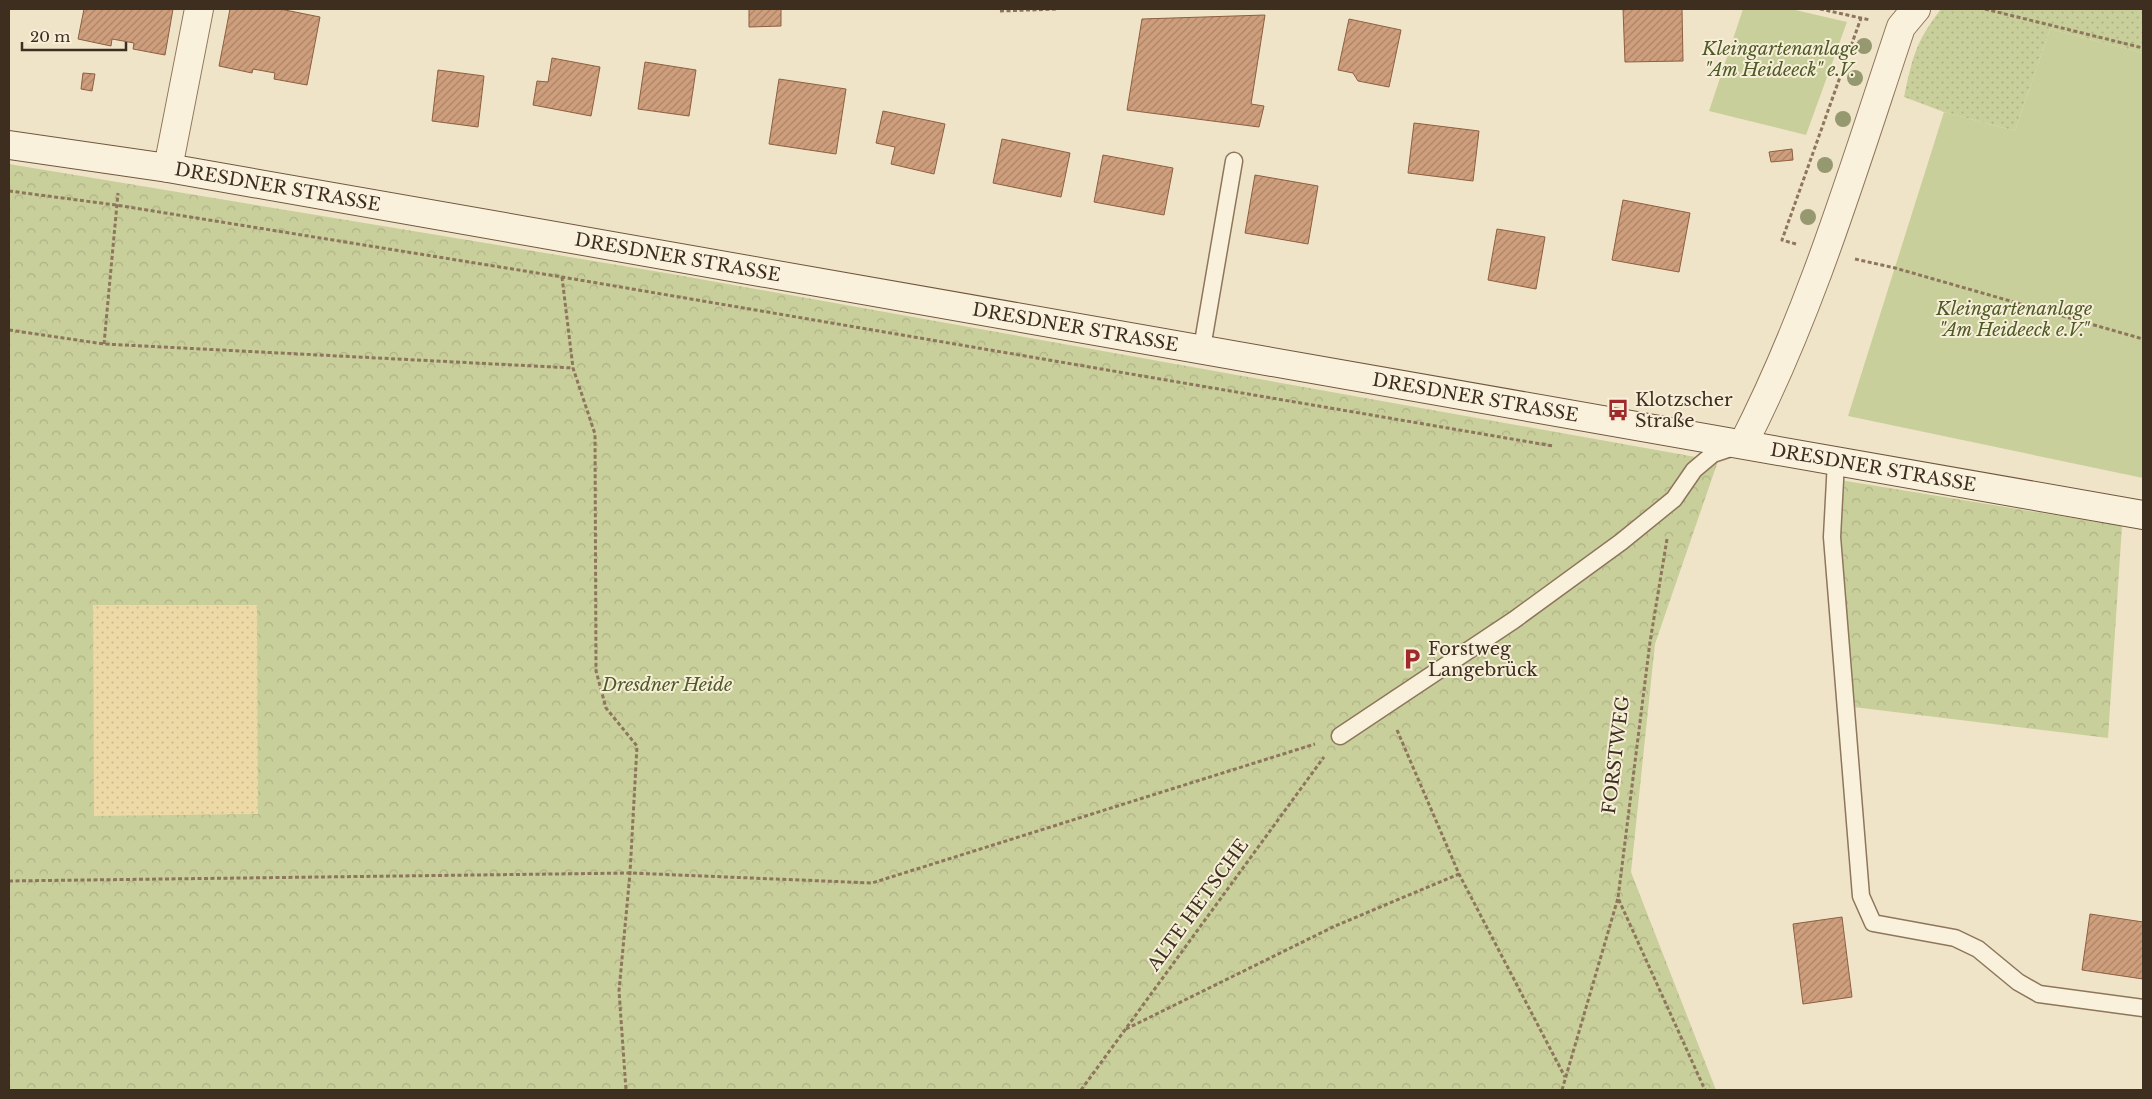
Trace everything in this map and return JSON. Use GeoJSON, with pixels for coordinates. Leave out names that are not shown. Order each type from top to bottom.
{"type":"FeatureCollection","features":[{"type":"Feature","properties":{"kind":"main road"},"geometry":{"type":"LineString","coordinates":[[168,168],[199,9]]}},
{"type":"Feature","properties":{"kind":"main road"},"geometry":{"type":"LineString","coordinates":[[1743,444],[1762,408],[1825,253],[1908,18]]}},
{"type":"Feature","properties":{"kind":"main road","name":"DRESDNER STRASSE"},"geometry":{"type":"LineString","coordinates":[[9,146],[168,168],[1202,348],[2143,515]]}},
{"type":"Feature","properties":{"kind":"lane"},"geometry":{"type":"LineString","coordinates":[[1202,348],[1234,161]]}},
{"type":"Feature","properties":{"kind":"lane"},"geometry":{"type":"LineString","coordinates":[[1340,736],[1514,620],[1621,542],[1674,499],[1694,470],[1712,454],[1743,444]]}},
{"type":"Feature","properties":{"kind":"lane"},"geometry":{"type":"LineString","coordinates":[[1836,461],[1832,537],[1846,716],[1861,896],[1873,923],[1955,938],[1978,949],[2018,982],[2039,994],[2143,1008]]}},
{"type":"Feature","properties":{"kind":"path"},"geometry":{"type":"LineString","coordinates":[[1000,11],[1058,9]]}},
{"type":"Feature","properties":{"kind":"path"},"geometry":{"type":"LineString","coordinates":[[1820,9],[1861,18],[1908,18]]}},
{"type":"Feature","properties":{"kind":"path"},"geometry":{"type":"LineString","coordinates":[[1985,9],[2143,48]]}},
{"type":"Feature","properties":{"kind":"path"},"geometry":{"type":"LineString","coordinates":[[1861,18],[1782,240],[1825,253],[1895,268],[2143,339]]}},
{"type":"Feature","properties":{"kind":"path"},"geometry":{"type":"LineString","coordinates":[[104,344],[116,205],[124,162]]}},
{"type":"Feature","properties":{"kind":"path"},"geometry":{"type":"LineString","coordinates":[[9,191],[116,205],[562,277],[1557,447]]}},
{"type":"Feature","properties":{"kind":"path"},"geometry":{"type":"LineString","coordinates":[[562,277],[573,368],[595,434],[596,671],[606,708],[637,746],[630,874],[619,991],[626,1090]]}},
{"type":"Feature","properties":{"kind":"path"},"geometry":{"type":"LineString","coordinates":[[9,330],[104,344],[573,368]]}},
{"type":"Feature","properties":{"kind":"path","name":"FORSTWEG"},"geometry":{"type":"LineString","coordinates":[[1562,1090],[1618,898],[1650,642],[1674,499]]}},
{"type":"Feature","properties":{"kind":"path"},"geometry":{"type":"LineString","coordinates":[[1386,704],[1459,874],[1566,1077]]}},
{"type":"Feature","properties":{"kind":"path"},"geometry":{"type":"LineString","coordinates":[[9,881],[630,874],[872,883],[1340,736]]}},
{"type":"Feature","properties":{"kind":"path","name":"ALTE HETSCHE"},"geometry":{"type":"LineString","coordinates":[[1081,1090],[1340,736]]}},
{"type":"Feature","properties":{"kind":"path"},"geometry":{"type":"LineString","coordinates":[[1125,1030],[1335,926],[1459,874]]}},
{"type":"Feature","properties":{"kind":"path"},"geometry":{"type":"LineString","coordinates":[[1618,898],[1705,1090]]}},
{"type":"Feature","properties":{"kind":"green space","name":"Kleingartenanlage \"Am Heideeck\" e.V."},"geometry":{"type":"Polygon","coordinates":[[[1743,9],[1791,9],[1847,22],[1806,135],[1709,111],[1743,9]]]}},
{"type":"Feature","properties":{"kind":"green space"},"geometry":{"type":"Polygon","coordinates":[[[1941,9],[2143,9],[2143,53],[2050,29],[2015,131],[1944,112],[1904,97],[1916,50],[1941,9]]]}},
{"type":"Feature","properties":{"kind":"green space","name":"Kleingartenanlage \"Am Heideeck e.V.\""},"geometry":{"type":"Polygon","coordinates":[[[2050,29],[2143,53],[2143,478],[1848,416],[1944,112],[2015,131],[2050,29]]]}},
{"type":"Feature","properties":{"kind":"green space","name":"Dresdner Heide"},"geometry":{"type":"Polygon","coordinates":[[[9,164],[672,274],[1718,461],[1655,644],[1631,872],[1716,1090],[9,1090],[9,164]]]}},
{"type":"Feature","properties":{"kind":"green space"},"geometry":{"type":"Polygon","coordinates":[[[1840,480],[2122,526],[2108,738],[1845,706],[1832,537],[1840,480]]]}},
{"type":"Feature","properties":{"kind":"sand"},"geometry":{"type":"Polygon","coordinates":[[[93,605],[257,605],[258,814],[94,816],[93,605]]]}},
{"type":"Feature","properties":{"kind":"building"},"geometry":{"type":"Polygon","coordinates":[[[84,9],[173,9],[165,55],[133,49],[134,43],[112,39],[111,46],[78,39],[84,9]]]}},
{"type":"Feature","properties":{"kind":"building"},"geometry":{"type":"Polygon","coordinates":[[[230,9],[280,9],[320,17],[307,85],[274,79],[275,73],[253,69],[252,73],[219,66],[230,9]]]}},
{"type":"Feature","properties":{"kind":"building"},"geometry":{"type":"Polygon","coordinates":[[[749,9],[781,9],[781,26],[749,27],[749,9]]]}},
{"type":"Feature","properties":{"kind":"building"},"geometry":{"type":"Polygon","coordinates":[[[1623,9],[1682,9],[1683,61],[1625,62],[1623,9]]]}},
{"type":"Feature","properties":{"kind":"building"},"geometry":{"type":"Polygon","coordinates":[[[1265,15],[1251,104],[1264,106],[1259,127],[1127,110],[1142,19],[1265,15]]]}},
{"type":"Feature","properties":{"kind":"building"},"geometry":{"type":"Polygon","coordinates":[[[1349,19],[1401,30],[1389,87],[1358,81],[1353,73],[1338,70],[1349,19]]]}},
{"type":"Feature","properties":{"kind":"building"},"geometry":{"type":"Polygon","coordinates":[[[552,58],[600,67],[591,116],[533,105],[537,81],[548,82],[552,58]]]}},
{"type":"Feature","properties":{"kind":"building"},"geometry":{"type":"Polygon","coordinates":[[[645,62],[696,70],[689,116],[638,109],[645,62]]]}},
{"type":"Feature","properties":{"kind":"building"},"geometry":{"type":"Polygon","coordinates":[[[438,70],[484,76],[478,127],[432,121],[438,70]]]}},
{"type":"Feature","properties":{"kind":"building"},"geometry":{"type":"Polygon","coordinates":[[[83,73],[95,74],[92,91],[81,89],[83,73]]]}},
{"type":"Feature","properties":{"kind":"building"},"geometry":{"type":"Polygon","coordinates":[[[779,79],[846,89],[836,154],[769,144],[779,79]]]}},
{"type":"Feature","properties":{"kind":"building"},"geometry":{"type":"Polygon","coordinates":[[[883,111],[945,124],[934,174],[891,164],[895,147],[876,143],[883,111]]]}},
{"type":"Feature","properties":{"kind":"building"},"geometry":{"type":"Polygon","coordinates":[[[1414,123],[1479,131],[1473,181],[1408,173],[1414,123]]]}},
{"type":"Feature","properties":{"kind":"building"},"geometry":{"type":"Polygon","coordinates":[[[1002,139],[1070,153],[1061,197],[993,183],[1002,139]]]}},
{"type":"Feature","properties":{"kind":"building"},"geometry":{"type":"Polygon","coordinates":[[[1792,149],[1793,160],[1771,162],[1769,152],[1792,149]]]}},
{"type":"Feature","properties":{"kind":"building"},"geometry":{"type":"Polygon","coordinates":[[[1103,155],[1173,168],[1164,215],[1094,202],[1103,155]]]}},
{"type":"Feature","properties":{"kind":"building"},"geometry":{"type":"Polygon","coordinates":[[[1255,175],[1318,186],[1308,244],[1245,233],[1255,175]]]}},
{"type":"Feature","properties":{"kind":"building"},"geometry":{"type":"Polygon","coordinates":[[[1623,200],[1690,213],[1679,272],[1612,260],[1623,200]]]}},
{"type":"Feature","properties":{"kind":"building"},"geometry":{"type":"Polygon","coordinates":[[[1497,229],[1545,237],[1536,289],[1488,280],[1497,229]]]}},
{"type":"Feature","properties":{"kind":"building"},"geometry":{"type":"Polygon","coordinates":[[[2090,914],[2143,922],[2143,979],[2082,970],[2090,914]]]}},
{"type":"Feature","properties":{"kind":"building"},"geometry":{"type":"Polygon","coordinates":[[[1842,917],[1852,997],[1803,1004],[1793,924],[1842,917]]]}},
{"type":"Feature","properties":{"kind":"place","name":"Klotzscher Straße"},"geometry":{"type":"Point","coordinates":[1618,410]}},
{"type":"Feature","properties":{"kind":"place","name":"Forstweg Langebrück"},"geometry":{"type":"Point","coordinates":[1412,659]}}]}
